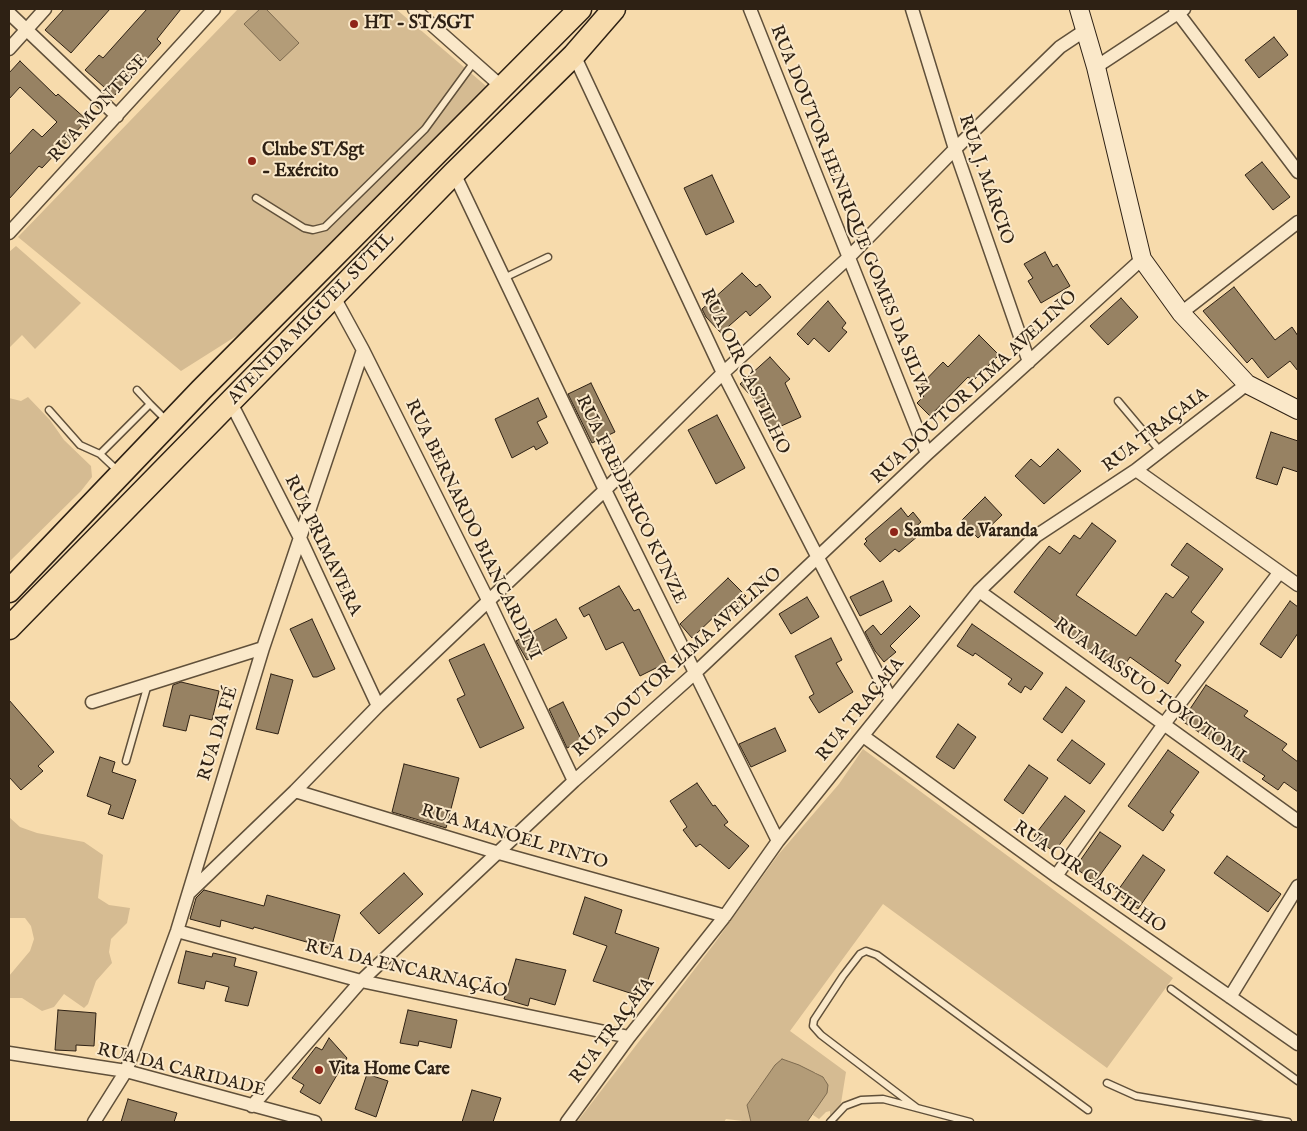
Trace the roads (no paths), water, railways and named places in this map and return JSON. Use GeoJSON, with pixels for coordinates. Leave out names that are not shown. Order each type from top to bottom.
{"type":"FeatureCollection","features":[{"type":"Feature","properties":{"kind":"highway","name":"AVENIDA MIGUEL SUTIL"},"geometry":{"type":"LineString","coordinates":[[9,591],[169,424],[580,9]]}},
{"type":"Feature","properties":{"kind":"highway","name":"AVENIDA MIGUEL SUTIL"},"geometry":{"type":"LineString","coordinates":[[9,628],[454,173],[574,55],[614,9]]}},
{"type":"Feature","properties":{"kind":"street"},"geometry":{"type":"LineString","coordinates":[[9,49],[45,9]]}},
{"type":"Feature","properties":{"kind":"street","name":"RUA MONTESE"},"geometry":{"type":"LineString","coordinates":[[9,233],[214,9]]}},
{"type":"Feature","properties":{"kind":"street"},"geometry":{"type":"LineString","coordinates":[[414,9],[502,87]]}},
{"type":"Feature","properties":{"kind":"street","name":"RUA DOUTOR HENRIQUE GOMES DA SILVA"},"geometry":{"type":"LineString","coordinates":[[750,9],[927,454]]}},
{"type":"Feature","properties":{"kind":"street","name":"RUA J. MÁRCIO"},"geometry":{"type":"LineString","coordinates":[[912,9],[954,149],[1029,362]]}},
{"type":"Feature","properties":{"kind":"street"},"geometry":{"type":"LineString","coordinates":[[1079,9],[1096,66],[1142,260],[1181,313],[1247,384],[1298,410]]}},
{"type":"Feature","properties":{"kind":"street"},"geometry":{"type":"LineString","coordinates":[[1096,66],[1180,10],[1298,172]]}},
{"type":"Feature","properties":{"kind":"street"},"geometry":{"type":"LineString","coordinates":[[9,13],[117,116]]}},
{"type":"Feature","properties":{"kind":"street"},"geometry":{"type":"LineString","coordinates":[[189,893],[295,791],[378,706],[605,490],[723,373],[848,258],[954,149],[1060,47],[1084,31]]}},
{"type":"Feature","properties":{"kind":"street","name":"RUA OIR CASTILHO"},"geometry":{"type":"LineString","coordinates":[[574,55],[723,373],[891,700]]}},
{"type":"Feature","properties":{"kind":"street","name":"RUA FREDERICO KUNZE"},"geometry":{"type":"LineString","coordinates":[[454,173],[605,490],[778,842]]}},
{"type":"Feature","properties":{"kind":"street"},"geometry":{"type":"LineString","coordinates":[[1181,313],[1298,222]]}},
{"type":"Feature","properties":{"kind":"street","name":"RUA DOUTOR LIMA AVELINO"},"geometry":{"type":"LineString","coordinates":[[252,1106],[361,981],[574,781],[817,559],[927,454],[1142,260]]}},
{"type":"Feature","properties":{"kind":"street","name":"RUA BERNARDO BIANCARDINI"},"geometry":{"type":"LineString","coordinates":[[334,297],[363,350],[488,600],[574,781]]}},
{"type":"Feature","properties":{"kind":"street","name":"RUA DA FÉ"},"geometry":{"type":"LineString","coordinates":[[94,1122],[126,1072],[177,931],[263,648],[363,350]]}},
{"type":"Feature","properties":{"kind":"street","name":"RUA TRAÇAIA"},"geometry":{"type":"LineString","coordinates":[[567,1122],[629,1037],[724,916],[778,842],[979,591],[1036,536],[1136,470],[1247,384]]}},
{"type":"Feature","properties":{"kind":"street","name":"RUA PRIMAVERA"},"geometry":{"type":"LineString","coordinates":[[231,403],[300,538],[378,706]]}},
{"type":"Feature","properties":{"kind":"street"},"geometry":{"type":"LineString","coordinates":[[1136,470],[1298,586]]}},
{"type":"Feature","properties":{"kind":"street"},"geometry":{"type":"LineString","coordinates":[[1056,876],[1164,724],[1280,572]]}},
{"type":"Feature","properties":{"kind":"street","name":"RUA MASSUO TOYOTOMI"},"geometry":{"type":"LineString","coordinates":[[979,591],[1298,821]]}},
{"type":"Feature","properties":{"kind":"street"},"geometry":{"type":"LineString","coordinates":[[92,702],[263,648]]}},
{"type":"Feature","properties":{"kind":"street","name":"RUA OIR CASTILHO"},"geometry":{"type":"LineString","coordinates":[[863,736],[1056,876],[1298,1044]]}},
{"type":"Feature","properties":{"kind":"street","name":"RUA MANOEL PINTO"},"geometry":{"type":"LineString","coordinates":[[295,791],[499,853],[724,916]]}},
{"type":"Feature","properties":{"kind":"street"},"geometry":{"type":"LineString","coordinates":[[1230,997],[1298,886]]}},
{"type":"Feature","properties":{"kind":"street","name":"RUA DA ENCARNAÇÃO"},"geometry":{"type":"LineString","coordinates":[[177,931],[361,981],[629,1037]]}},
{"type":"Feature","properties":{"kind":"street","name":"RUA DA CARIDADE"},"geometry":{"type":"LineString","coordinates":[[9,1053],[126,1072],[315,1122]]}},
{"type":"Feature","properties":{"kind":"lane"},"geometry":{"type":"LineString","coordinates":[[256,198],[304,228],[313,230],[325,227],[425,128],[474,62]]}},
{"type":"Feature","properties":{"kind":"lane"},"geometry":{"type":"LineString","coordinates":[[504,278],[548,257]]}},
{"type":"Feature","properties":{"kind":"lane"},"geometry":{"type":"LineString","coordinates":[[137,390],[169,424]]}},
{"type":"Feature","properties":{"kind":"lane"},"geometry":{"type":"LineString","coordinates":[[1118,401],[1160,451]]}},
{"type":"Feature","properties":{"kind":"lane"},"geometry":{"type":"LineString","coordinates":[[100,454],[150,404]]}},
{"type":"Feature","properties":{"kind":"lane"},"geometry":{"type":"LineString","coordinates":[[49,410],[80,445],[100,454],[121,475]]}},
{"type":"Feature","properties":{"kind":"lane"},"geometry":{"type":"LineString","coordinates":[[126,761],[149,683]]}},
{"type":"Feature","properties":{"kind":"lane"},"geometry":{"type":"LineString","coordinates":[[917,1108],[821,1035],[814,1026],[814,1020],[843,976],[860,954],[866,951],[877,955],[1088,1110]]}},
{"type":"Feature","properties":{"kind":"lane"},"geometry":{"type":"LineString","coordinates":[[1170,989],[1298,1081]]}},
{"type":"Feature","properties":{"kind":"lane"},"geometry":{"type":"LineString","coordinates":[[1107,1083],[1136,1096],[1288,1122]]}},
{"type":"Feature","properties":{"kind":"lane"},"geometry":{"type":"LineString","coordinates":[[830,1122],[844,1106],[861,1100],[883,1099],[970,1122]]}},
{"type":"Feature","properties":{"kind":"place","name":"HT - ST/SGT"},"geometry":{"type":"Point","coordinates":[354,24]}},
{"type":"Feature","properties":{"kind":"place","name":"Clube ST/Sgt - Exército"},"geometry":{"type":"Point","coordinates":[252,161]}},
{"type":"Feature","properties":{"kind":"place","name":"Samba de Varanda"},"geometry":{"type":"Point","coordinates":[894,532]}},
{"type":"Feature","properties":{"kind":"place","name":"Vita Home Care"},"geometry":{"type":"Point","coordinates":[319,1070]}}]}
